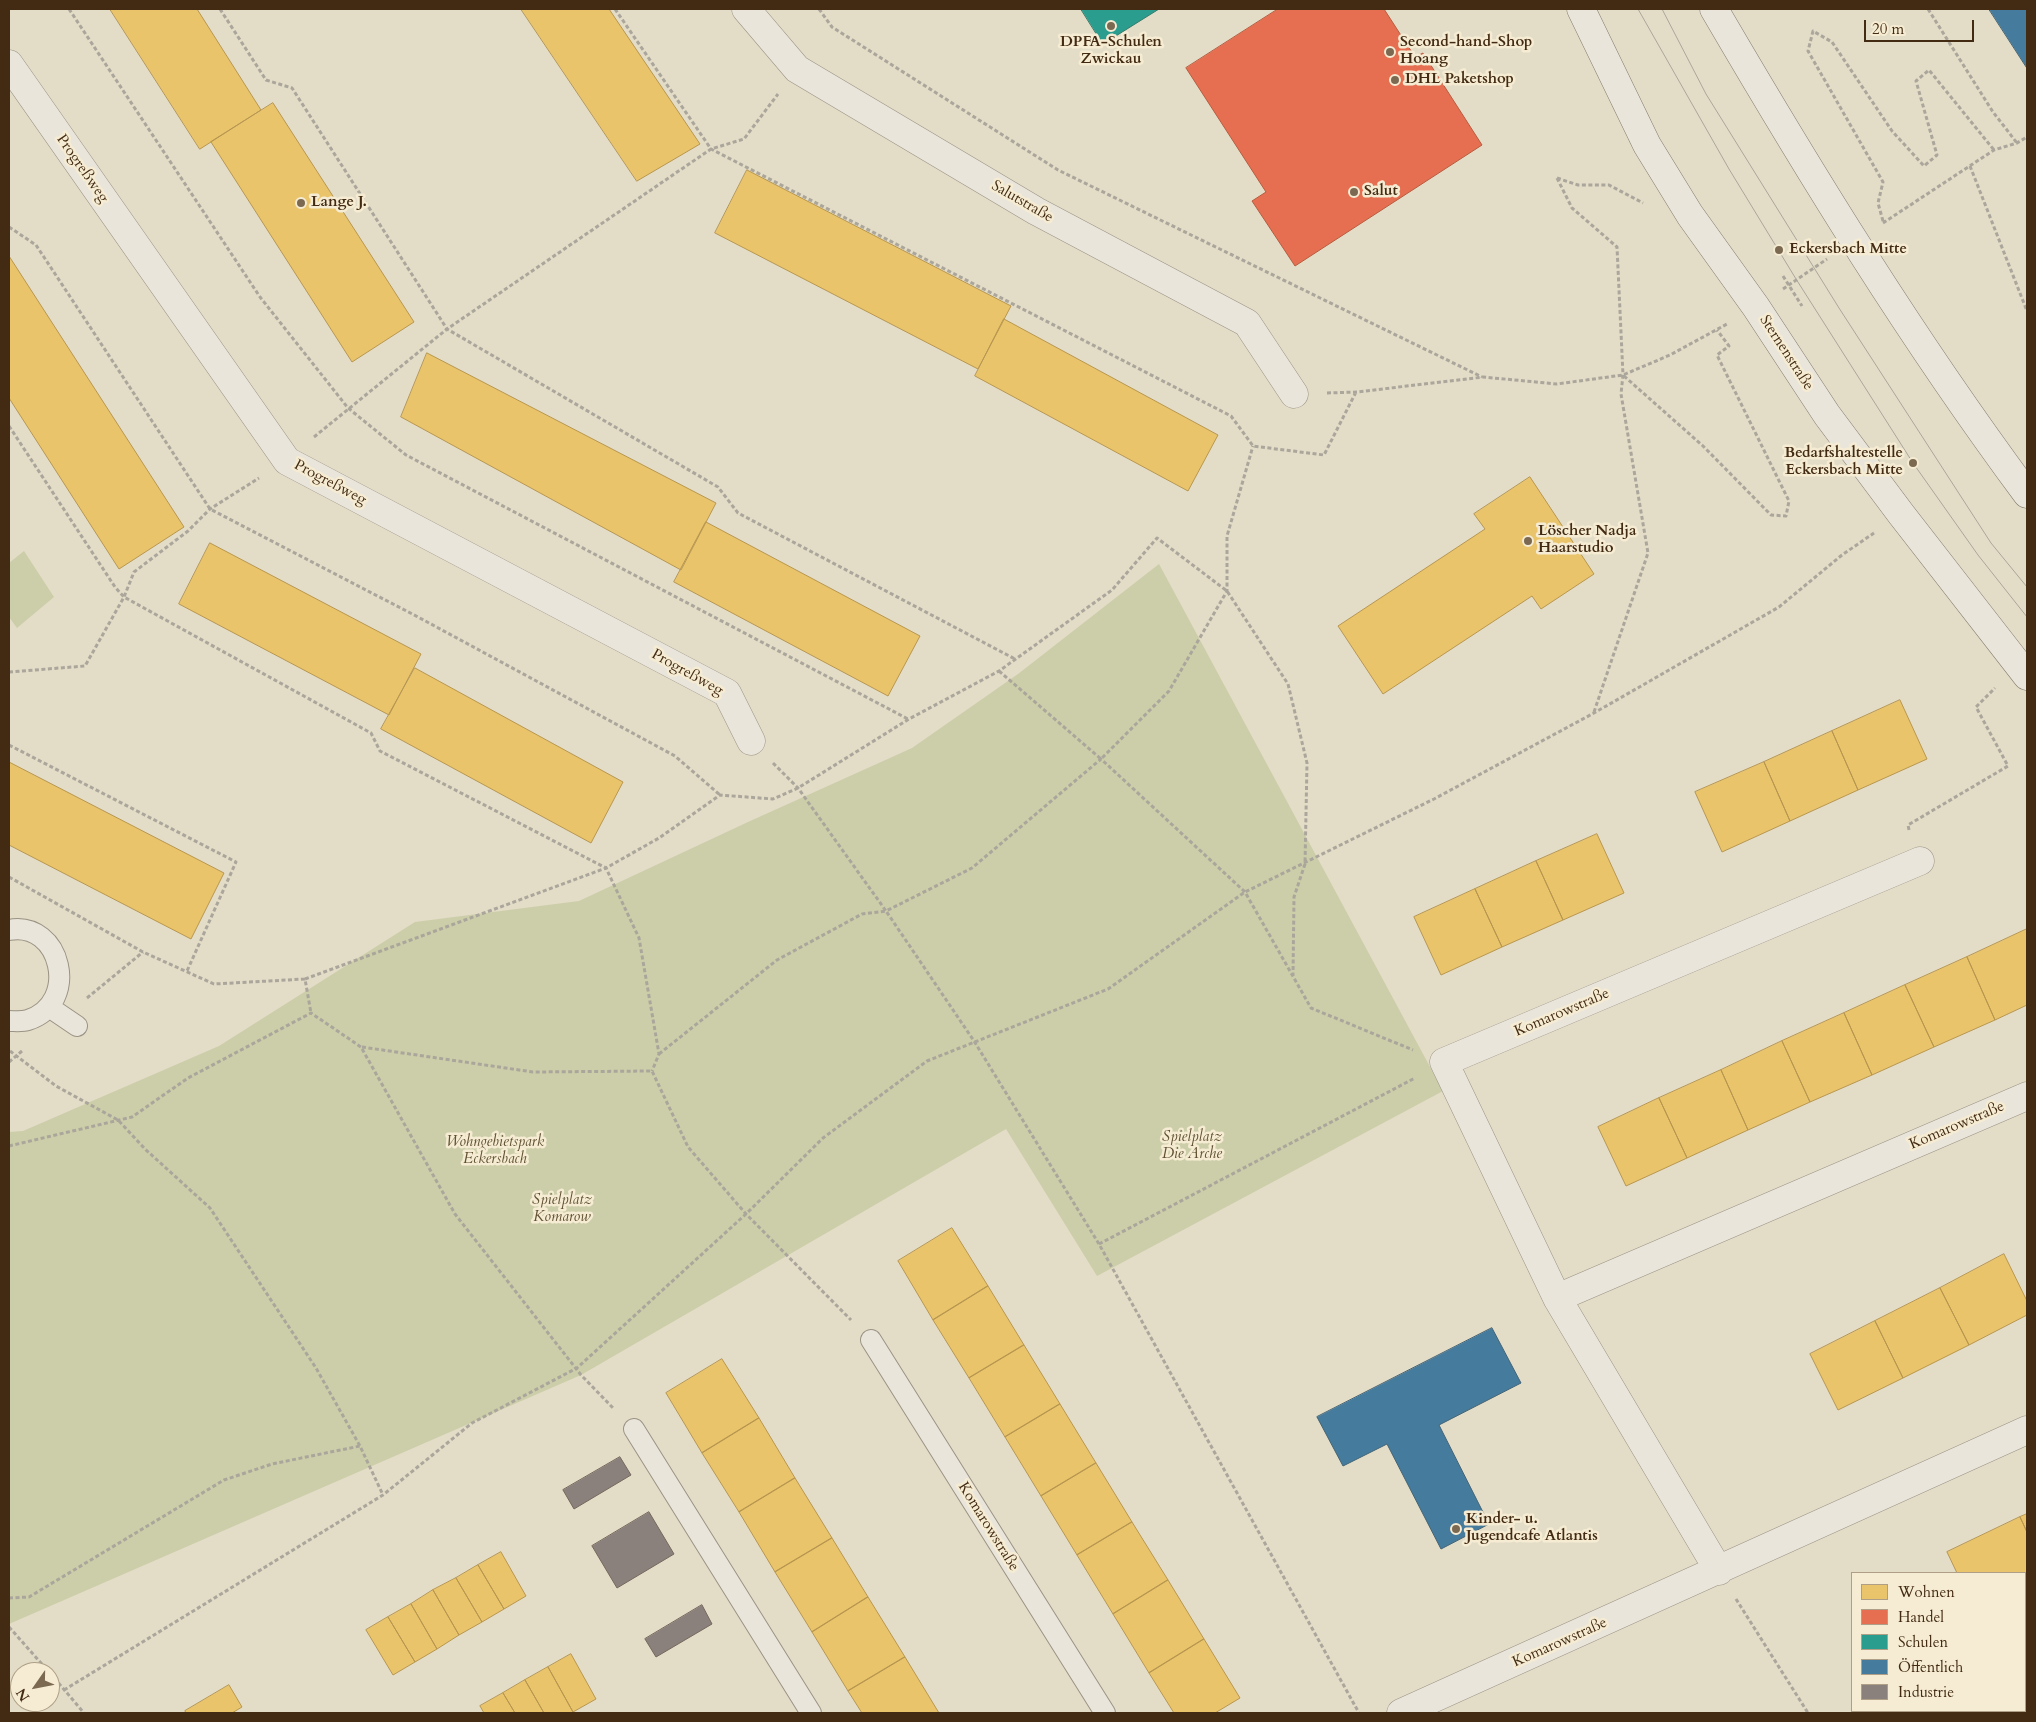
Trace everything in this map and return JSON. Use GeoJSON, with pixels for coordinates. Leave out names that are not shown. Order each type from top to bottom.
{"type":"FeatureCollection","features":[{"type":"Feature","properties":{"kind":"street","name":"Salutstraße"},"geometry":{"type":"LineString","coordinates":[[746,9],[797,69],[1036,211],[1247,323],[1294,394]]}},
{"type":"Feature","properties":{"kind":"street","name":"Sternenstraße"},"geometry":{"type":"LineString","coordinates":[[1580,9],[1647,145],[1690,214],[1756,307],[1827,415],[2023,671]]}},
{"type":"Feature","properties":{"kind":"street"},"geometry":{"type":"LineString","coordinates":[[1714,9],[1853,241],[1991,445],[2027,494]]}},
{"type":"Feature","properties":{"kind":"street","name":"Progreßweg"},"geometry":{"type":"LineString","coordinates":[[9,64],[287,461],[727,692],[751,741]]}},
{"type":"Feature","properties":{"kind":"street","name":"Komarowstraße"},"geometry":{"type":"LineString","coordinates":[[1444,1062],[1920,861]]}},
{"type":"Feature","properties":{"kind":"street"},"geometry":{"type":"LineString","coordinates":[[1444,1062],[1557,1298],[1719,1571]]}},
{"type":"Feature","properties":{"kind":"street","name":"Komarowstraße"},"geometry":{"type":"LineString","coordinates":[[1557,1298],[2027,1096]]}},
{"type":"Feature","properties":{"kind":"street","name":"Komarowstraße"},"geometry":{"type":"LineString","coordinates":[[1401,1713],[1719,1571],[2027,1430]]}},
{"type":"Feature","properties":{"kind":"lane"},"geometry":{"type":"LineString","coordinates":[[9,930],[24,930],[39,936],[50,947],[58,962],[61,978],[57,994],[49,1007],[41,1014],[27,1020],[9,1021]]}},
{"type":"Feature","properties":{"kind":"lane"},"geometry":{"type":"LineString","coordinates":[[49,1007],[77,1026]]}},
{"type":"Feature","properties":{"kind":"lane","name":"Komarowstraße"},"geometry":{"type":"LineString","coordinates":[[870,1340],[1105,1713]]}},
{"type":"Feature","properties":{"kind":"lane"},"geometry":{"type":"LineString","coordinates":[[634,1429],[811,1713]]}},
{"type":"Feature","properties":{"kind":"path"},"geometry":{"type":"LineString","coordinates":[[69,9],[260,298],[348,408],[406,455],[909,719]]}},
{"type":"Feature","properties":{"kind":"path"},"geometry":{"type":"LineString","coordinates":[[220,9],[266,80],[292,88],[447,329],[718,487],[738,513],[1015,659]]}},
{"type":"Feature","properties":{"kind":"path"},"geometry":{"type":"LineString","coordinates":[[615,9],[712,149],[1230,416],[1253,446],[1324,455],[1357,392]]}},
{"type":"Feature","properties":{"kind":"path"},"geometry":{"type":"LineString","coordinates":[[819,9],[832,26],[1058,170],[1483,377]]}},
{"type":"Feature","properties":{"kind":"path"},"geometry":{"type":"LineString","coordinates":[[1928,9],[1993,112],[2017,143]]}},
{"type":"Feature","properties":{"kind":"path"},"geometry":{"type":"LineString","coordinates":[[1883,223],[1878,204],[1883,182],[1808,51],[1813,31],[1832,42],[1892,131],[1924,166],[1937,155],[1916,81],[1929,70],[1994,150]]}},
{"type":"Feature","properties":{"kind":"path"},"geometry":{"type":"LineString","coordinates":[[9,672],[85,666],[124,597],[134,572],[188,530],[210,509],[287,461],[348,408],[447,329],[712,149],[744,138],[797,69]]}},
{"type":"Feature","properties":{"kind":"path"},"geometry":{"type":"LineString","coordinates":[[1756,307],[1853,241],[1994,150],[2017,143],[2027,137]]}},
{"type":"Feature","properties":{"kind":"path"},"geometry":{"type":"LineString","coordinates":[[1970,166],[2027,310]]}},
{"type":"Feature","properties":{"kind":"path"},"geometry":{"type":"LineString","coordinates":[[1594,712],[1648,554],[1621,394],[1623,375],[1617,247],[1572,208],[1556,178],[1578,185],[1608,185],[1640,203],[1690,214]]}},
{"type":"Feature","properties":{"kind":"path"},"geometry":{"type":"LineString","coordinates":[[9,226],[36,245],[210,509],[418,617],[675,756],[720,795],[773,799],[798,788],[909,719],[999,671],[1112,590],[1157,538],[1227,590],[1288,684],[1307,762],[1305,864],[1294,897],[1292,976]]}},
{"type":"Feature","properties":{"kind":"path"},"geometry":{"type":"LineString","coordinates":[[1783,276],[1802,306]]}},
{"type":"Feature","properties":{"kind":"path"},"geometry":{"type":"LineString","coordinates":[[1294,394],[1357,392],[1483,377],[1557,384],[1623,375],[1670,355],[1717,330],[1729,346],[1717,355],[1789,501],[1786,516],[1771,515],[1703,446],[1623,375]]}},
{"type":"Feature","properties":{"kind":"path"},"geometry":{"type":"LineString","coordinates":[[9,426],[115,587],[124,597],[371,734],[380,751],[606,868],[639,938],[659,1054]]}},
{"type":"Feature","properties":{"kind":"path"},"geometry":{"type":"LineString","coordinates":[[870,1340],[746,1214],[688,1147],[652,1071],[659,1054],[777,960],[862,914],[886,911],[972,868],[1101,759],[1169,691],[1227,590],[1227,536],[1253,446]]}},
{"type":"Feature","properties":{"kind":"path"},"geometry":{"type":"LineString","coordinates":[[64,1690],[383,1495],[472,1423],[578,1368],[746,1214],[823,1138],[927,1061],[1108,989],[1245,892],[1434,800],[1779,607],[1842,555],[1901,514]]}},
{"type":"Feature","properties":{"kind":"path"},"geometry":{"type":"LineString","coordinates":[[999,671],[1101,759],[1245,892],[1311,1008],[1444,1062]]}},
{"type":"Feature","properties":{"kind":"path"},"geometry":{"type":"LineString","coordinates":[[1920,861],[1908,824],[2008,766],[1976,707],[2023,671]]}},
{"type":"Feature","properties":{"kind":"path"},"geometry":{"type":"LineString","coordinates":[[751,741],[798,788],[886,911],[974,1041],[1099,1244],[1359,1713]]}},
{"type":"Feature","properties":{"kind":"path"},"geometry":{"type":"LineString","coordinates":[[9,745],[236,862],[187,971]]}},
{"type":"Feature","properties":{"kind":"path"},"geometry":{"type":"LineString","coordinates":[[9,877],[143,952],[214,984],[305,979],[606,868],[658,838],[720,795]]}},
{"type":"Feature","properties":{"kind":"path"},"geometry":{"type":"LineString","coordinates":[[305,979],[311,1013],[361,1047],[533,1072],[652,1071]]}},
{"type":"Feature","properties":{"kind":"path"},"geometry":{"type":"LineString","coordinates":[[9,1146],[132,1117],[188,1078],[311,1013]]}},
{"type":"Feature","properties":{"kind":"path"},"geometry":{"type":"LineString","coordinates":[[361,1047],[455,1214],[578,1368],[581,1375],[634,1429]]}},
{"type":"Feature","properties":{"kind":"path"},"geometry":{"type":"LineString","coordinates":[[9,1062],[16,1056],[56,1086],[118,1120],[145,1149],[210,1208],[316,1368],[360,1446],[383,1495]]}},
{"type":"Feature","properties":{"kind":"path"},"geometry":{"type":"LineString","coordinates":[[1099,1244],[1444,1062]]}},
{"type":"Feature","properties":{"kind":"path"},"geometry":{"type":"LineString","coordinates":[[9,1598],[29,1597],[224,1480],[272,1464],[360,1446]]}},
{"type":"Feature","properties":{"kind":"path"},"geometry":{"type":"LineString","coordinates":[[1719,1571],[1808,1713]]}},
{"type":"Feature","properties":{"kind":"path"},"geometry":{"type":"LineString","coordinates":[[9,1627],[39,1662]]}},
{"type":"Feature","properties":{"kind":"path"},"geometry":{"type":"LineString","coordinates":[[60,1685],[84,1713]]}},
{"type":"Feature","properties":{"kind":"green space"},"geometry":{"type":"Polygon","coordinates":[[[24,551],[54,597],[17,628],[9,617],[9,563],[24,551]]]}},
{"type":"Feature","properties":{"kind":"green space","name":"Wohngebietspark Eckersbach"},"geometry":{"type":"Polygon","coordinates":[[[1159,564],[1443,1091],[1097,1276],[1006,1129],[581,1375],[9,1624],[9,1132],[23,1131],[219,1046],[415,922],[579,901],[912,748],[1018,674],[1159,564]]]}},
{"type":"Feature","properties":{"kind":"building: Wohnen"},"geometry":{"type":"Polygon","coordinates":[[[110,9],[197,9],[261,110],[200,149],[110,9]]]}},
{"type":"Feature","properties":{"kind":"building: Wohnen"},"geometry":{"type":"Polygon","coordinates":[[[521,9],[609,9],[700,144],[637,181],[521,9]]]}},
{"type":"Feature","properties":{"kind":"building: Wohnen"},"geometry":{"type":"Polygon","coordinates":[[[273,103],[414,322],[352,362],[211,142],[273,103]]]}},
{"type":"Feature","properties":{"kind":"building: Wohnen"},"geometry":{"type":"Polygon","coordinates":[[[747,170],[1011,306],[978,369],[715,233],[747,170]]]}},
{"type":"Feature","properties":{"kind":"building: Wohnen"},"geometry":{"type":"Polygon","coordinates":[[[9,256],[184,527],[119,569],[9,398],[9,256]]]}},
{"type":"Feature","properties":{"kind":"building: Wohnen"},"geometry":{"type":"Polygon","coordinates":[[[1004,319],[1218,435],[1188,491],[975,376],[1004,319]]]}},
{"type":"Feature","properties":{"kind":"building: Wohnen"},"geometry":{"type":"Polygon","coordinates":[[[427,353],[716,503],[681,570],[401,417],[427,353]]]}},
{"type":"Feature","properties":{"kind":"building: Wohnen"},"geometry":{"type":"Polygon","coordinates":[[[1530,477],[1594,574],[1541,609],[1532,596],[1383,694],[1338,626],[1485,529],[1474,514],[1530,477]]]}},
{"type":"Feature","properties":{"kind":"building: Wohnen"},"geometry":{"type":"Polygon","coordinates":[[[706,522],[920,636],[888,696],[674,582],[706,522]]]}},
{"type":"Feature","properties":{"kind":"building: Wohnen"},"geometry":{"type":"Polygon","coordinates":[[[210,543],[421,654],[389,715],[179,604],[210,543]]]}},
{"type":"Feature","properties":{"kind":"building: Wohnen"},"geometry":{"type":"Polygon","coordinates":[[[415,668],[623,782],[591,843],[381,729],[415,668]]]}},
{"type":"Feature","properties":{"kind":"building: Wohnen"},"geometry":{"type":"Polygon","coordinates":[[[1900,700],[1927,759],[1858,790],[1832,731],[1900,700]]]}},
{"type":"Feature","properties":{"kind":"building: Wohnen"},"geometry":{"type":"Polygon","coordinates":[[[1832,731],[1858,790],[1790,821],[1764,762],[1832,731]]]}},
{"type":"Feature","properties":{"kind":"building: Wohnen"},"geometry":{"type":"Polygon","coordinates":[[[9,762],[224,873],[191,939],[9,845],[9,762]]]}},
{"type":"Feature","properties":{"kind":"building: Wohnen"},"geometry":{"type":"Polygon","coordinates":[[[1764,762],[1790,821],[1722,852],[1695,792],[1764,762]]]}},
{"type":"Feature","properties":{"kind":"building: Wohnen"},"geometry":{"type":"Polygon","coordinates":[[[1597,834],[1624,893],[1563,920],[1536,861],[1597,834]]]}},
{"type":"Feature","properties":{"kind":"building: Wohnen"},"geometry":{"type":"Polygon","coordinates":[[[1536,861],[1563,920],[1502,947],[1475,889],[1536,861]]]}},
{"type":"Feature","properties":{"kind":"building: Wohnen"},"geometry":{"type":"Polygon","coordinates":[[[1475,889],[1502,947],[1441,975],[1414,917],[1475,889]]]}},
{"type":"Feature","properties":{"kind":"building: Wohnen"},"geometry":{"type":"Polygon","coordinates":[[[2027,929],[2027,1005],[1995,1020],[1967,957],[2027,929]]]}},
{"type":"Feature","properties":{"kind":"building: Wohnen"},"geometry":{"type":"Polygon","coordinates":[[[1967,957],[1995,1020],[1934,1047],[1905,985],[1967,957]]]}},
{"type":"Feature","properties":{"kind":"building: Wohnen"},"geometry":{"type":"Polygon","coordinates":[[[1905,985],[1934,1047],[1872,1075],[1844,1013],[1905,985]]]}},
{"type":"Feature","properties":{"kind":"building: Wohnen"},"geometry":{"type":"Polygon","coordinates":[[[1844,1013],[1872,1075],[1810,1102],[1782,1041],[1844,1013]]]}},
{"type":"Feature","properties":{"kind":"building: Wohnen"},"geometry":{"type":"Polygon","coordinates":[[[1782,1041],[1810,1102],[1748,1130],[1721,1070],[1782,1041]]]}},
{"type":"Feature","properties":{"kind":"building: Wohnen"},"geometry":{"type":"Polygon","coordinates":[[[1721,1070],[1748,1130],[1687,1158],[1659,1098],[1721,1070]]]}},
{"type":"Feature","properties":{"kind":"building: Wohnen"},"geometry":{"type":"Polygon","coordinates":[[[1659,1098],[1687,1158],[1626,1186],[1598,1127],[1659,1098]]]}},
{"type":"Feature","properties":{"kind":"building: Wohnen"},"geometry":{"type":"Polygon","coordinates":[[[952,1228],[988,1286],[933,1320],[898,1261],[952,1228]]]}},
{"type":"Feature","properties":{"kind":"building: Wohnen"},"geometry":{"type":"Polygon","coordinates":[[[2004,1254],[2027,1301],[2027,1315],[1969,1345],[1940,1288],[2004,1254]]]}},
{"type":"Feature","properties":{"kind":"building: Wohnen"},"geometry":{"type":"Polygon","coordinates":[[[988,1286],[1024,1345],[969,1378],[933,1320],[988,1286]]]}},
{"type":"Feature","properties":{"kind":"building: Wohnen"},"geometry":{"type":"Polygon","coordinates":[[[1940,1288],[1969,1345],[1903,1378],[1875,1321],[1940,1288]]]}},
{"type":"Feature","properties":{"kind":"building: Wohnen"},"geometry":{"type":"Polygon","coordinates":[[[1875,1321],[1903,1378],[1838,1410],[1810,1354],[1875,1321]]]}},
{"type":"Feature","properties":{"kind":"building: Wohnen"},"geometry":{"type":"Polygon","coordinates":[[[1024,1345],[1060,1404],[1005,1437],[969,1378],[1024,1345]]]}},
{"type":"Feature","properties":{"kind":"building: Wohnen"},"geometry":{"type":"Polygon","coordinates":[[[722,1359],[759,1418],[702,1453],[666,1393],[722,1359]]]}},
{"type":"Feature","properties":{"kind":"building: Wohnen"},"geometry":{"type":"Polygon","coordinates":[[[1060,1404],[1096,1463],[1041,1496],[1005,1437],[1060,1404]]]}},
{"type":"Feature","properties":{"kind":"building: Wohnen"},"geometry":{"type":"Polygon","coordinates":[[[759,1418],[795,1478],[739,1512],[702,1453],[759,1418]]]}},
{"type":"Feature","properties":{"kind":"building: Wohnen"},"geometry":{"type":"Polygon","coordinates":[[[1096,1463],[1132,1522],[1077,1555],[1041,1496],[1096,1463]]]}},
{"type":"Feature","properties":{"kind":"building: Wohnen"},"geometry":{"type":"Polygon","coordinates":[[[795,1478],[832,1538],[775,1572],[739,1512],[795,1478]]]}},
{"type":"Feature","properties":{"kind":"building: Wohnen"},"geometry":{"type":"Polygon","coordinates":[[[2027,1514],[2027,1532],[2020,1517],[2027,1514]]]}},
{"type":"Feature","properties":{"kind":"building: Wohnen"},"geometry":{"type":"Polygon","coordinates":[[[2020,1517],[2027,1532],[2027,1591],[2026,1572],[1957,1572],[1947,1552],[2020,1517]]]}},
{"type":"Feature","properties":{"kind":"building: Wohnen"},"geometry":{"type":"Polygon","coordinates":[[[1132,1522],[1168,1580],[1113,1614],[1077,1555],[1132,1522]]]}},
{"type":"Feature","properties":{"kind":"building: Wohnen"},"geometry":{"type":"Polygon","coordinates":[[[832,1538],[868,1597],[812,1632],[775,1572],[832,1538]]]}},
{"type":"Feature","properties":{"kind":"building: Wohnen"},"geometry":{"type":"Polygon","coordinates":[[[501,1552],[526,1596],[504,1609],[478,1565],[501,1552]]]}},
{"type":"Feature","properties":{"kind":"building: Wohnen"},"geometry":{"type":"Polygon","coordinates":[[[478,1565],[504,1609],[482,1622],[456,1578],[478,1565]]]}},
{"type":"Feature","properties":{"kind":"building: Wohnen"},"geometry":{"type":"Polygon","coordinates":[[[456,1578],[482,1622],[459,1635],[433,1590],[456,1578]]]}},
{"type":"Feature","properties":{"kind":"building: Wohnen"},"geometry":{"type":"Polygon","coordinates":[[[1168,1580],[1204,1639],[1149,1673],[1113,1614],[1168,1580]]]}},
{"type":"Feature","properties":{"kind":"building: Wohnen"},"geometry":{"type":"Polygon","coordinates":[[[433,1590],[459,1635],[437,1649],[411,1604],[433,1590]]]}},
{"type":"Feature","properties":{"kind":"building: Wohnen"},"geometry":{"type":"Polygon","coordinates":[[[868,1597],[905,1657],[848,1691],[812,1632],[868,1597]]]}},
{"type":"Feature","properties":{"kind":"building: Wohnen"},"geometry":{"type":"Polygon","coordinates":[[[411,1604],[437,1649],[415,1662],[388,1617],[411,1604]]]}},
{"type":"Feature","properties":{"kind":"building: Wohnen"},"geometry":{"type":"Polygon","coordinates":[[[388,1617],[415,1662],[393,1675],[366,1630],[388,1617]]]}},
{"type":"Feature","properties":{"kind":"building: Wohnen"},"geometry":{"type":"Polygon","coordinates":[[[1204,1639],[1240,1698],[1215,1713],[1174,1713],[1149,1673],[1204,1639]]]}},
{"type":"Feature","properties":{"kind":"building: Wohnen"},"geometry":{"type":"Polygon","coordinates":[[[571,1654],[596,1699],[573,1712],[548,1667],[571,1654]]]}},
{"type":"Feature","properties":{"kind":"building: Wohnen"},"geometry":{"type":"Polygon","coordinates":[[[905,1657],[939,1713],[862,1713],[848,1691],[905,1657]]]}},
{"type":"Feature","properties":{"kind":"building: Wohnen"},"geometry":{"type":"Polygon","coordinates":[[[548,1667],[573,1712],[544,1713],[525,1680],[548,1667]]]}},
{"type":"Feature","properties":{"kind":"building: Wohnen"},"geometry":{"type":"Polygon","coordinates":[[[525,1680],[544,1713],[515,1713],[503,1693],[525,1680]]]}},
{"type":"Feature","properties":{"kind":"building: Wohnen"},"geometry":{"type":"Polygon","coordinates":[[[229,1685],[242,1707],[232,1713],[186,1713],[185,1711],[229,1685]]]}},
{"type":"Feature","properties":{"kind":"building: Wohnen"},"geometry":{"type":"Polygon","coordinates":[[[503,1693],[515,1713],[484,1713],[480,1706],[503,1693]]]}},
{"type":"Feature","properties":{"kind":"building: Handel"},"geometry":{"type":"Polygon","coordinates":[[[1278,9],[1384,9],[1415,57],[1423,53],[1482,145],[1295,266],[1252,201],[1266,192],[1186,68],[1278,9]]]}},
{"type":"Feature","properties":{"kind":"building: Schulen","name":"DPFA-Schulen Zwickau"},"geometry":{"type":"Polygon","coordinates":[[[1081,9],[1159,9],[1103,44],[1081,9]]]}},
{"type":"Feature","properties":{"kind":"building: Öffentlich"},"geometry":{"type":"Polygon","coordinates":[[[1989,9],[2027,9],[2027,68],[1989,9]]]}},
{"type":"Feature","properties":{"kind":"building: Öffentlich"},"geometry":{"type":"Polygon","coordinates":[[[1492,1328],[1521,1383],[1439,1425],[1489,1524],[1441,1549],[1387,1444],[1343,1466],[1317,1417],[1492,1328]]]}},
{"type":"Feature","properties":{"kind":"building: Industrie"},"geometry":{"type":"Polygon","coordinates":[[[620,1457],[631,1475],[574,1509],[563,1490],[620,1457]]]}},
{"type":"Feature","properties":{"kind":"building: Industrie"},"geometry":{"type":"Polygon","coordinates":[[[649,1512],[674,1554],[617,1588],[592,1546],[649,1512]]]}},
{"type":"Feature","properties":{"kind":"building: Industrie"},"geometry":{"type":"Polygon","coordinates":[[[702,1605],[712,1624],[656,1657],[645,1639],[702,1605]]]}},
{"type":"Feature","properties":{"kind":"tram line"},"geometry":{"type":"LineString","coordinates":[[1638,9],[1729,169],[1796,279],[1913,463],[1978,555],[2027,617]]}},
{"type":"Feature","properties":{"kind":"tram line"},"geometry":{"type":"LineString","coordinates":[[1662,9],[1706,94],[1839,308],[1991,543],[2027,587]]}},
{"type":"Feature","properties":{"kind":"place","name":"DPFA-Schulen Zwickau"},"geometry":{"type":"Point","coordinates":[1111,26]}},
{"type":"Feature","properties":{"kind":"place","name":"Second-hand-Shop Hoang"},"geometry":{"type":"Point","coordinates":[1390,52]}},
{"type":"Feature","properties":{"kind":"place","name":"DHL Paketshop"},"geometry":{"type":"Point","coordinates":[1395,80]}},
{"type":"Feature","properties":{"kind":"place","name":"Salut"},"geometry":{"type":"Point","coordinates":[1354,192]}},
{"type":"Feature","properties":{"kind":"place","name":"Lange J."},"geometry":{"type":"Point","coordinates":[301,203]}},
{"type":"Feature","properties":{"kind":"place","name":"Eckersbach Mitte"},"geometry":{"type":"Point","coordinates":[1779,250]}},
{"type":"Feature","properties":{"kind":"place","name":"Bedarfshaltestelle Eckersbach Mitte"},"geometry":{"type":"Point","coordinates":[1913,463]}},
{"type":"Feature","properties":{"kind":"place","name":"Löscher Nadja Haarstudio"},"geometry":{"type":"Point","coordinates":[1528,541]}},
{"type":"Feature","properties":{"kind":"place","name":"Kinder- u. Jugendcafe Atlantis"},"geometry":{"type":"Point","coordinates":[1456,1529]}},
{"type":"Feature","properties":{"kind":"park label","name":"Spielplatz Die Arche"},"geometry":{"type":"Point","coordinates":[1192,1146]}},
{"type":"Feature","properties":{"kind":"park label","name":"Spielplatz Komarow"},"geometry":{"type":"Point","coordinates":[562,1210]}}]}
